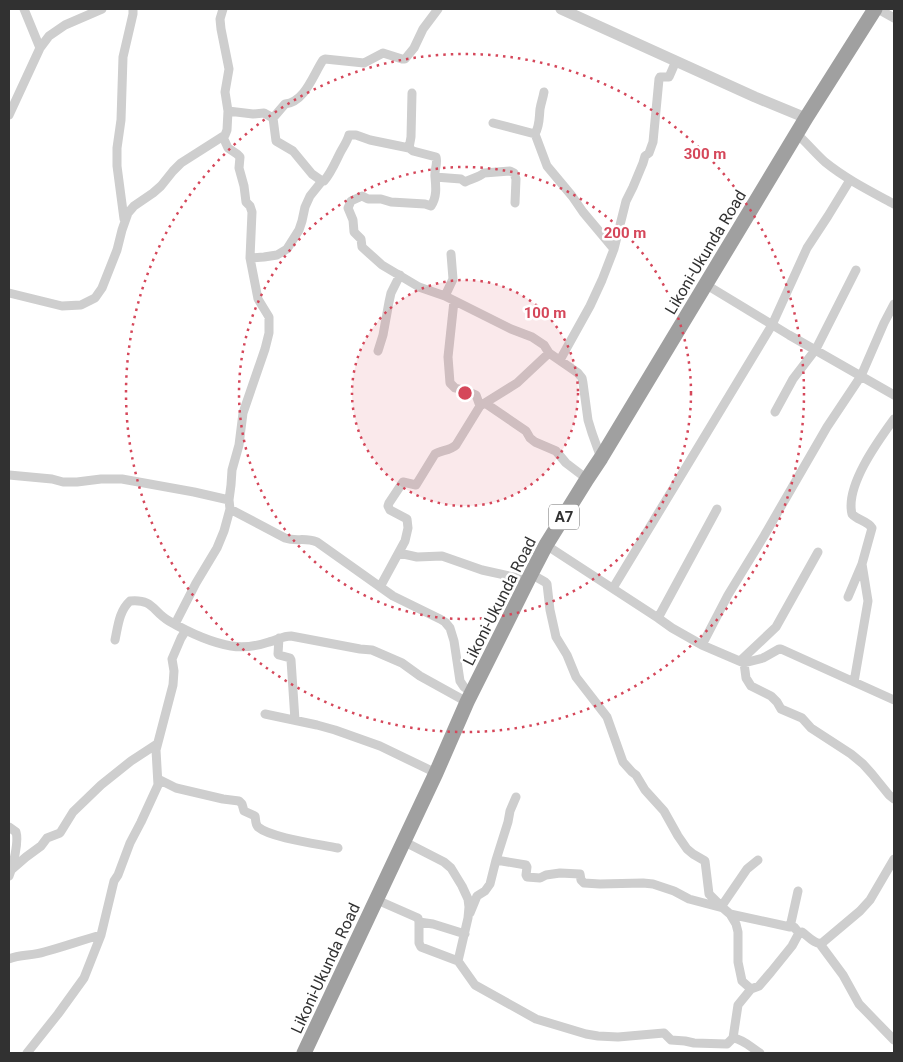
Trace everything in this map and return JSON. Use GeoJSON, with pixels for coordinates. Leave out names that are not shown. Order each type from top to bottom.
{"type":"FeatureCollection","features":[{"type":"Feature","properties":{"kind":"highway","name":"Likoni-Ukunda Road"},"geometry":{"type":"LineString","coordinates":[[304,1053],[377,900],[470,697],[546,546],[602,458],[806,118],[877,9]]}},
{"type":"Feature","properties":{"kind":"street"},"geometry":{"type":"LineString","coordinates":[[24,9],[40,48]]}},
{"type":"Feature","properties":{"kind":"street"},"geometry":{"type":"LineString","coordinates":[[9,115],[40,48],[49,36],[84,16],[102,9]]}},
{"type":"Feature","properties":{"kind":"street"},"geometry":{"type":"LineString","coordinates":[[124,222],[117,148],[121,120],[123,57],[133,9]]}},
{"type":"Feature","properties":{"kind":"street"},"geometry":{"type":"LineString","coordinates":[[9,293],[62,306],[81,304],[96,298],[117,250],[128,213],[134,206],[161,186],[172,171],[181,163],[223,137],[226,130],[228,111],[225,92],[229,69],[220,24],[223,9]]}},
{"type":"Feature","properties":{"kind":"street"},"geometry":{"type":"LineString","coordinates":[[322,182],[312,174],[293,151],[276,141],[273,118],[285,104],[289,104],[304,94],[315,72],[325,59],[364,63],[383,53],[405,59],[438,9]]}},
{"type":"Feature","properties":{"kind":"street"},"geometry":{"type":"LineString","coordinates":[[561,9],[806,118]]}},
{"type":"Feature","properties":{"kind":"street"},"geometry":{"type":"LineString","coordinates":[[877,9],[894,18]]}},
{"type":"Feature","properties":{"kind":"street"},"geometry":{"type":"LineString","coordinates":[[560,360],[602,280],[614,249],[626,201],[645,156],[650,153],[653,142],[659,79],[669,77],[676,61]]}},
{"type":"Feature","properties":{"kind":"street"},"geometry":{"type":"LineString","coordinates":[[534,134],[540,122],[540,108],[544,92]]}},
{"type":"Feature","properties":{"kind":"street"},"geometry":{"type":"LineString","coordinates":[[409,148],[412,93]]}},
{"type":"Feature","properties":{"kind":"street"},"geometry":{"type":"LineString","coordinates":[[228,111],[253,114],[264,113],[273,118]]}},
{"type":"Feature","properties":{"kind":"street"},"geometry":{"type":"LineString","coordinates":[[493,123],[534,134]]}},
{"type":"Feature","properties":{"kind":"street"},"geometry":{"type":"LineString","coordinates":[[534,134],[547,166],[614,249]]}},
{"type":"Feature","properties":{"kind":"street"},"geometry":{"type":"LineString","coordinates":[[797,134],[824,161],[850,180],[894,204]]}},
{"type":"Feature","properties":{"kind":"street"},"geometry":{"type":"LineString","coordinates":[[250,258],[277,255],[287,249],[299,230],[310,196],[329,176],[349,135],[409,148],[413,151],[436,157],[437,162],[434,173],[436,190],[432,206],[391,202],[382,199],[368,199],[362,196],[353,199],[348,204],[348,210],[353,220],[353,231],[360,237],[362,247],[382,265],[419,286],[445,296],[532,338],[544,345],[549,353],[578,374],[582,378],[588,420],[602,458]]}},
{"type":"Feature","properties":{"kind":"street"},"geometry":{"type":"LineString","coordinates":[[175,624],[224,531],[230,504],[232,470],[239,445],[243,413],[269,333],[268,317],[258,299],[250,258],[252,212],[246,202],[240,157],[228,148],[223,137]]}},
{"type":"Feature","properties":{"kind":"street"},"geometry":{"type":"LineString","coordinates":[[435,178],[462,179],[465,182],[482,176],[484,173],[510,171],[514,173],[516,179],[515,203]]}},
{"type":"Feature","properties":{"kind":"street"},"geometry":{"type":"LineString","coordinates":[[613,588],[772,324],[807,248],[850,180]]}},
{"type":"Feature","properties":{"kind":"street"},"geometry":{"type":"LineString","coordinates":[[445,296],[453,279],[451,254]]}},
{"type":"Feature","properties":{"kind":"street"},"geometry":{"type":"LineString","coordinates":[[775,412],[793,379],[816,349],[856,270]]}},
{"type":"Feature","properties":{"kind":"street"},"geometry":{"type":"LineString","coordinates":[[378,351],[383,335],[388,302],[400,275]]}},
{"type":"Feature","properties":{"kind":"street"},"geometry":{"type":"LineString","coordinates":[[705,284],[894,395]]}},
{"type":"Feature","properties":{"kind":"street"},"geometry":{"type":"LineString","coordinates":[[454,301],[448,357],[450,383],[455,388],[476,395],[482,404],[526,431],[535,442],[556,451],[566,463],[587,479]]}},
{"type":"Feature","properties":{"kind":"street"},"geometry":{"type":"LineString","coordinates":[[702,645],[728,595],[827,427],[861,376],[894,304]]}},
{"type":"Feature","properties":{"kind":"street"},"geometry":{"type":"LineString","coordinates":[[380,586],[405,542],[408,528],[407,519],[390,510],[388,506],[388,503],[402,482],[416,485],[435,454],[456,445],[482,404],[517,383],[549,353]]}},
{"type":"Feature","properties":{"kind":"street"},"geometry":{"type":"LineString","coordinates":[[848,596],[862,564],[872,528],[871,525],[852,514],[850,506],[852,496],[860,473],[874,446],[894,419]]}},
{"type":"Feature","properties":{"kind":"street"},"geometry":{"type":"LineString","coordinates":[[9,475],[52,479],[63,482],[102,478],[122,479],[194,492],[230,504],[285,538],[317,542],[393,596],[440,619],[450,628],[455,643],[460,680],[470,697]]}},
{"type":"Feature","properties":{"kind":"street"},"geometry":{"type":"LineString","coordinates":[[658,618],[717,509]]}},
{"type":"Feature","properties":{"kind":"street"},"geometry":{"type":"LineString","coordinates":[[546,546],[672,628],[702,645],[742,662],[760,659],[781,648],[894,700]]}},
{"type":"Feature","properties":{"kind":"street"},"geometry":{"type":"LineString","coordinates":[[742,662],[776,628],[818,552]]}},
{"type":"Feature","properties":{"kind":"street"},"geometry":{"type":"LineString","coordinates":[[398,553],[417,556],[442,556],[482,570],[518,578],[529,578],[548,584],[550,610],[556,638],[567,655],[576,677],[607,717],[623,762],[636,775],[645,790],[664,811],[678,836],[688,849],[705,861],[708,894],[725,910],[736,924],[738,932],[738,962],[742,982],[751,990]]}},
{"type":"Feature","properties":{"kind":"street"},"geometry":{"type":"LineString","coordinates":[[854,682],[868,601],[862,564]]}},
{"type":"Feature","properties":{"kind":"street"},"geometry":{"type":"LineString","coordinates":[[115,640],[120,617],[125,606],[130,601],[147,602],[166,620],[218,643],[238,647],[254,646],[291,636],[372,650],[402,663],[420,676],[470,697]]}},
{"type":"Feature","properties":{"kind":"street"},"geometry":{"type":"LineString","coordinates":[[27,1053],[84,978],[101,935],[114,881],[130,842],[157,790],[157,744],[173,685],[174,671],[172,659],[186,630]]}},
{"type":"Feature","properties":{"kind":"street"},"geometry":{"type":"LineString","coordinates":[[279,638],[278,654],[291,660],[295,720]]}},
{"type":"Feature","properties":{"kind":"street"},"geometry":{"type":"LineString","coordinates":[[742,662],[746,678],[751,686],[771,696],[781,709],[802,718],[811,728],[851,754],[863,764],[894,799]]}},
{"type":"Feature","properties":{"kind":"street"},"geometry":{"type":"LineString","coordinates":[[265,714],[335,730],[380,746],[436,773]]}},
{"type":"Feature","properties":{"kind":"street"},"geometry":{"type":"LineString","coordinates":[[10,873],[26,856],[41,846],[47,838],[60,833],[73,812],[101,785],[131,761],[157,744]]}},
{"type":"Feature","properties":{"kind":"street"},"geometry":{"type":"LineString","coordinates":[[158,779],[176,788],[239,801],[244,811],[255,816],[257,825],[263,830],[284,838],[338,848]]}},
{"type":"Feature","properties":{"kind":"street"},"geometry":{"type":"LineString","coordinates":[[468,918],[477,898],[490,884],[516,797]]}},
{"type":"Feature","properties":{"kind":"street"},"geometry":{"type":"LineString","coordinates":[[9,827],[16,832],[18,840],[10,873]]}},
{"type":"Feature","properties":{"kind":"street"},"geometry":{"type":"LineString","coordinates":[[403,841],[439,859],[451,868],[468,899],[468,918],[458,961]]}},
{"type":"Feature","properties":{"kind":"street"},"geometry":{"type":"LineString","coordinates":[[820,944],[860,911],[870,900],[894,859]]}},
{"type":"Feature","properties":{"kind":"street"},"geometry":{"type":"LineString","coordinates":[[496,860],[526,864],[527,878],[540,878],[546,874],[572,873],[580,874],[581,880],[584,883],[653,884],[674,891],[689,899],[725,910],[794,927],[798,933]]}},
{"type":"Feature","properties":{"kind":"street"},"geometry":{"type":"LineString","coordinates":[[725,910],[748,869],[758,860]]}},
{"type":"Feature","properties":{"kind":"street"},"geometry":{"type":"LineString","coordinates":[[790,926],[798,891]]}},
{"type":"Feature","properties":{"kind":"street"},"geometry":{"type":"LineString","coordinates":[[377,900],[418,918],[421,947],[458,961],[476,985],[536,1019],[598,1036],[618,1037],[664,1033],[671,1040],[727,1044],[733,1038],[738,1005],[778,965],[792,946],[798,933]]}},
{"type":"Feature","properties":{"kind":"street"},"geometry":{"type":"LineString","coordinates":[[419,922],[433,924],[465,934]]}},
{"type":"Feature","properties":{"kind":"street"},"geometry":{"type":"LineString","coordinates":[[798,933],[802,932],[820,944],[843,976],[859,1004],[894,1040]]}},
{"type":"Feature","properties":{"kind":"street"},"geometry":{"type":"LineString","coordinates":[[9,959],[15,956],[30,956],[43,953],[101,935]]}},
{"type":"Feature","properties":{"kind":"street"},"geometry":{"type":"LineString","coordinates":[[733,1038],[742,1040],[760,1053]]}}]}
